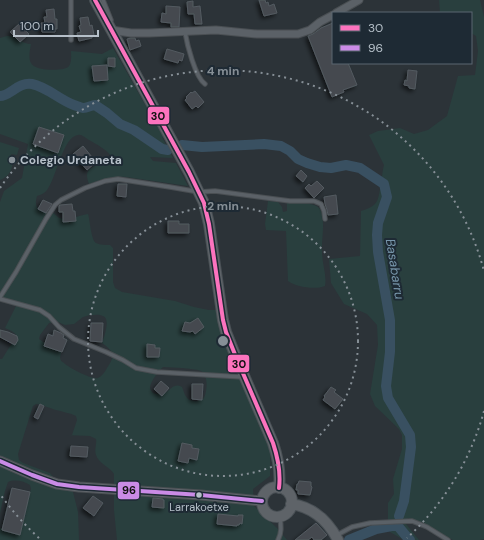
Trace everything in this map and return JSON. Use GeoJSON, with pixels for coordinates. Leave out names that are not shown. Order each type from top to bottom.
{"type":"FeatureCollection","features":[{"type":"Feature","properties":{"kind":"main road"},"geometry":{"type":"LineString","coordinates":[[95,0],[189,172],[204,204],[209,224],[226,332],[273,443],[280,470],[279,488]]}},
{"type":"Feature","properties":{"kind":"main road"},"geometry":{"type":"LineString","coordinates":[[279,488],[287,492],[290,496],[291,504],[288,512],[280,517],[276,517],[267,513],[262,505],[262,501],[268,491],[279,488]]}},
{"type":"Feature","properties":{"kind":"main road"},"geometry":{"type":"LineString","coordinates":[[291,504],[305,507],[318,515],[330,527],[337,538]]}},
{"type":"Feature","properties":{"kind":"street"},"geometry":{"type":"LineString","coordinates":[[338,12],[359,0]]}},
{"type":"Feature","properties":{"kind":"street"},"geometry":{"type":"LineString","coordinates":[[111,30],[149,34],[216,30],[257,34],[298,34],[310,30],[332,16]]}},
{"type":"Feature","properties":{"kind":"street"},"geometry":{"type":"LineString","coordinates":[[0,461],[57,484],[262,501]]}},
{"type":"Feature","properties":{"kind":"lane"},"geometry":{"type":"LineString","coordinates":[[71,0],[71,40]]}},
{"type":"Feature","properties":{"kind":"lane"},"geometry":{"type":"LineString","coordinates":[[103,0],[112,24],[111,30]]}},
{"type":"Feature","properties":{"kind":"lane"},"geometry":{"type":"LineString","coordinates":[[185,31],[192,61],[201,81],[205,84]]}},
{"type":"Feature","properties":{"kind":"lane"},"geometry":{"type":"LineString","coordinates":[[244,377],[157,372],[136,368],[106,352],[74,339],[59,327],[49,316],[40,310],[0,298],[46,219],[56,205],[61,200],[85,188],[111,180],[118,179],[199,192],[215,191],[290,201],[314,201],[322,204],[325,219]]}},
{"type":"Feature","properties":{"kind":"lane"},"geometry":{"type":"LineString","coordinates":[[278,540],[282,527],[280,517]]}},
{"type":"Feature","properties":{"kind":"lane"},"geometry":{"type":"LineString","coordinates":[[337,538],[352,527],[370,523],[412,521],[427,527],[448,540]]}},
{"type":"Feature","properties":{"kind":"green space"},"geometry":{"type":"Polygon","coordinates":[[[439,0],[480,0],[484,17],[484,539],[480,540],[453,540],[417,521],[408,518],[406,524],[419,540],[404,540],[390,532],[388,523],[388,503],[394,494],[393,479],[402,449],[402,435],[399,429],[375,406],[370,394],[378,345],[377,325],[367,314],[344,304],[331,283],[329,259],[360,256],[361,211],[368,209],[377,201],[384,165],[369,135],[378,131],[400,128],[414,134],[428,130],[447,116],[458,76],[475,75],[478,51],[476,36],[472,34],[472,12],[440,12],[439,0]]]}},
{"type":"Feature","properties":{"kind":"green space"},"geometry":{"type":"Polygon","coordinates":[[[10,36],[24,43],[31,44],[29,56],[33,66],[50,70],[62,69],[69,66],[71,61],[71,51],[102,54],[113,48],[164,138],[162,137],[173,158],[150,157],[153,161],[176,163],[188,186],[126,177],[107,178],[89,184],[87,173],[89,170],[92,167],[106,162],[111,156],[101,147],[78,135],[73,137],[68,142],[50,185],[45,192],[37,196],[36,206],[62,219],[88,214],[94,241],[103,245],[110,245],[113,248],[113,282],[115,288],[122,292],[175,301],[209,310],[216,310],[233,358],[270,448],[270,476],[253,489],[254,506],[278,529],[287,540],[117,540],[114,510],[114,474],[97,458],[95,451],[96,439],[90,436],[66,435],[72,435],[77,420],[76,416],[36,404],[33,406],[18,454],[19,460],[23,463],[50,473],[54,478],[72,488],[78,512],[79,540],[0,540],[0,528],[3,529],[22,520],[31,489],[30,485],[22,482],[8,482],[0,513],[0,359],[2,359],[12,343],[18,340],[15,333],[5,328],[18,302],[0,299],[0,202],[4,191],[22,178],[28,144],[0,134],[0,38],[10,36]],[[100,315],[83,317],[74,324],[65,325],[58,322],[49,323],[40,335],[39,339],[61,352],[60,358],[67,365],[86,375],[98,378],[105,371],[111,360],[112,354],[102,343],[107,324],[105,318],[100,315]],[[163,367],[155,376],[150,387],[153,393],[163,394],[172,387],[178,385],[182,387],[185,395],[190,400],[198,401],[204,398],[206,392],[206,380],[204,373],[194,369],[163,367]]]}},
{"type":"Feature","properties":{"kind":"green space"},"geometry":{"type":"Polygon","coordinates":[[[0,142],[19,148],[17,155],[11,154],[13,162],[11,170],[7,176],[0,180],[0,142]]]}},
{"type":"Feature","properties":{"kind":"green space"},"geometry":{"type":"Polygon","coordinates":[[[268,201],[278,202],[282,207],[283,212],[287,211],[287,203],[312,204],[321,210],[323,221],[322,252],[325,286],[316,288],[306,287],[296,285],[288,281],[286,231],[266,230],[265,224],[268,201]]]}},
{"type":"Feature","properties":{"kind":"building"},"geometry":{"type":"Polygon","coordinates":[[[259,0],[265,0],[266,3],[268,2],[269,6],[274,4],[277,13],[264,16],[259,0]]]}},
{"type":"Feature","properties":{"kind":"building"},"geometry":{"type":"Polygon","coordinates":[[[193,1],[193,7],[200,6],[202,24],[195,24],[194,14],[188,14],[187,2],[193,1]]]}},
{"type":"Feature","properties":{"kind":"building"},"geometry":{"type":"Polygon","coordinates":[[[166,6],[180,7],[179,27],[171,27],[171,23],[161,22],[162,13],[166,14],[166,6]]]}},
{"type":"Feature","properties":{"kind":"building"},"geometry":{"type":"Polygon","coordinates":[[[54,9],[55,19],[57,19],[57,29],[55,29],[55,32],[42,32],[41,23],[45,23],[44,17],[47,17],[46,10],[54,9]]]}},
{"type":"Feature","properties":{"kind":"building"},"geometry":{"type":"Polygon","coordinates":[[[88,17],[90,26],[92,25],[94,35],[92,38],[79,41],[77,33],[81,32],[79,26],[81,25],[80,18],[88,17]]]}},
{"type":"Feature","properties":{"kind":"building"},"geometry":{"type":"Polygon","coordinates":[[[332,23],[332,64],[348,64],[357,85],[343,90],[344,92],[332,97],[308,36],[332,23]]]}},
{"type":"Feature","properties":{"kind":"building"},"geometry":{"type":"Polygon","coordinates":[[[19,24],[29,34],[20,42],[10,32],[19,24]]]}},
{"type":"Feature","properties":{"kind":"building"},"geometry":{"type":"Polygon","coordinates":[[[135,38],[136,41],[139,40],[141,46],[130,50],[127,39],[135,38]]]}},
{"type":"Feature","properties":{"kind":"building"},"geometry":{"type":"Polygon","coordinates":[[[167,49],[184,54],[182,61],[179,60],[178,63],[164,59],[167,49]]]}},
{"type":"Feature","properties":{"kind":"building"},"geometry":{"type":"Polygon","coordinates":[[[108,58],[115,58],[115,67],[108,66],[108,58]]]}},
{"type":"Feature","properties":{"kind":"building"},"geometry":{"type":"Polygon","coordinates":[[[107,65],[108,80],[94,81],[92,66],[107,65]]]}},
{"type":"Feature","properties":{"kind":"building"},"geometry":{"type":"Polygon","coordinates":[[[408,70],[417,71],[415,89],[404,85],[405,80],[407,81],[408,70]]]}},
{"type":"Feature","properties":{"kind":"building"},"geometry":{"type":"Polygon","coordinates":[[[195,91],[204,102],[198,108],[196,106],[192,109],[185,100],[191,92],[192,93],[195,91]]]}},
{"type":"Feature","properties":{"kind":"building"},"geometry":{"type":"Polygon","coordinates":[[[39,127],[64,135],[58,153],[33,144],[39,127]]]}},
{"type":"Feature","properties":{"kind":"building"},"geometry":{"type":"Polygon","coordinates":[[[83,146],[96,162],[87,170],[73,154],[83,146]]]}},
{"type":"Feature","properties":{"kind":"building"},"geometry":{"type":"Polygon","coordinates":[[[301,170],[307,176],[303,182],[296,176],[301,170]]]}},
{"type":"Feature","properties":{"kind":"building"},"geometry":{"type":"Polygon","coordinates":[[[317,181],[324,188],[314,198],[305,188],[309,184],[311,186],[317,181]]]}},
{"type":"Feature","properties":{"kind":"building"},"geometry":{"type":"Polygon","coordinates":[[[118,184],[127,184],[126,197],[117,196],[118,184]]]}},
{"type":"Feature","properties":{"kind":"building"},"geometry":{"type":"Polygon","coordinates":[[[336,195],[338,214],[328,215],[324,197],[336,195]]]}},
{"type":"Feature","properties":{"kind":"building"},"geometry":{"type":"Polygon","coordinates":[[[43,200],[52,204],[46,213],[38,209],[43,200]]]}},
{"type":"Feature","properties":{"kind":"building"},"geometry":{"type":"Polygon","coordinates":[[[72,204],[73,211],[75,211],[76,221],[63,222],[63,212],[59,212],[59,206],[72,204]]]}},
{"type":"Feature","properties":{"kind":"building"},"geometry":{"type":"Polygon","coordinates":[[[168,221],[179,221],[179,224],[189,224],[189,233],[168,233],[168,221]]]}},
{"type":"Feature","properties":{"kind":"building"},"geometry":{"type":"Polygon","coordinates":[[[198,318],[204,327],[195,334],[193,331],[182,331],[185,322],[190,323],[198,318]]]}},
{"type":"Feature","properties":{"kind":"building"},"geometry":{"type":"Polygon","coordinates":[[[91,323],[103,323],[102,342],[90,341],[91,323]]]}},
{"type":"Feature","properties":{"kind":"building"},"geometry":{"type":"Polygon","coordinates":[[[0,330],[17,336],[18,340],[15,345],[0,337],[0,330]]]}},
{"type":"Feature","properties":{"kind":"building"},"geometry":{"type":"Polygon","coordinates":[[[54,330],[64,335],[63,338],[67,340],[62,352],[44,346],[48,334],[53,336],[54,330]]]}},
{"type":"Feature","properties":{"kind":"building"},"geometry":{"type":"Polygon","coordinates":[[[147,344],[155,345],[155,348],[160,348],[159,357],[147,357],[147,344]]]}},
{"type":"Feature","properties":{"kind":"building"},"geometry":{"type":"Polygon","coordinates":[[[161,381],[169,388],[162,396],[154,389],[161,381]]]}},
{"type":"Feature","properties":{"kind":"building"},"geometry":{"type":"Polygon","coordinates":[[[192,384],[203,384],[202,400],[192,399],[192,384]]]}},
{"type":"Feature","properties":{"kind":"building"},"geometry":{"type":"Polygon","coordinates":[[[331,387],[336,390],[334,392],[343,399],[335,409],[323,400],[325,397],[324,396],[331,387]]]}},
{"type":"Feature","properties":{"kind":"building"},"geometry":{"type":"Polygon","coordinates":[[[40,404],[44,406],[38,419],[34,417],[40,404]]]}},
{"type":"Feature","properties":{"kind":"building"},"geometry":{"type":"Polygon","coordinates":[[[182,443],[192,445],[192,448],[199,449],[197,460],[189,458],[188,463],[178,461],[182,443]]]}},
{"type":"Feature","properties":{"kind":"building"},"geometry":{"type":"Polygon","coordinates":[[[71,446],[88,447],[87,457],[70,456],[71,446]]]}},
{"type":"Feature","properties":{"kind":"building"},"geometry":{"type":"Polygon","coordinates":[[[299,481],[311,482],[312,487],[310,495],[298,494],[298,490],[296,490],[299,481]]]}},
{"type":"Feature","properties":{"kind":"building"},"geometry":{"type":"Polygon","coordinates":[[[12,488],[30,492],[20,535],[2,530],[12,488]]]}},
{"type":"Feature","properties":{"kind":"building"},"geometry":{"type":"Polygon","coordinates":[[[93,496],[103,503],[94,516],[83,508],[93,496]]]}},
{"type":"Feature","properties":{"kind":"building"},"geometry":{"type":"Polygon","coordinates":[[[153,498],[163,499],[164,508],[152,507],[153,498]]]}},
{"type":"Feature","properties":{"kind":"building"},"geometry":{"type":"Polygon","coordinates":[[[218,514],[243,515],[242,524],[240,523],[237,526],[217,524],[218,514]]]}},
{"type":"Feature","properties":{"kind":"building"},"geometry":{"type":"Polygon","coordinates":[[[316,523],[327,535],[321,540],[314,540],[312,537],[308,540],[295,540],[316,523]]]}},
{"type":"Feature","properties":{"kind":"waterway","name":"Basabarru"},"geometry":{"type":"LineString","coordinates":[[0,96],[7,94],[22,85],[32,84],[82,108],[95,105],[120,124],[134,130],[162,149],[168,150]]}},
{"type":"Feature","properties":{"kind":"waterway","name":"Basabarru"},"geometry":{"type":"LineString","coordinates":[[182,145],[202,147],[264,144],[281,146],[290,151],[298,159],[307,163],[320,167],[331,168],[346,165],[360,168],[384,184],[387,197],[378,223],[377,235],[378,252],[390,320],[390,352],[386,386],[388,398],[410,435],[411,447],[404,501],[399,516]]}},
{"type":"Feature","properties":{"kind":"waterway"},"geometry":{"type":"LineString","coordinates":[[397,525],[410,540]]}},
{"type":"Feature","properties":{"kind":"waterway"},"geometry":{"type":"LineString","coordinates":[[349,540],[376,529],[397,525]]}},
{"type":"Feature","properties":{"kind":"transit line","name":"30"},"geometry":{"type":"LineString","coordinates":[[95,0],[189,172],[204,203],[209,224],[226,332],[273,443],[279,465],[279,488]]}},
{"type":"Feature","properties":{"kind":"transit line","name":"96"},"geometry":{"type":"LineString","coordinates":[[0,461],[57,484],[262,501]]}},
{"type":"Feature","properties":{"kind":"place","name":"Colegio Urdaneta"},"geometry":{"type":"Point","coordinates":[12,160]}},
{"type":"Feature","properties":{"kind":"place","name":"Larrakoetxe"},"geometry":{"type":"Point","coordinates":[199,495]}}]}
